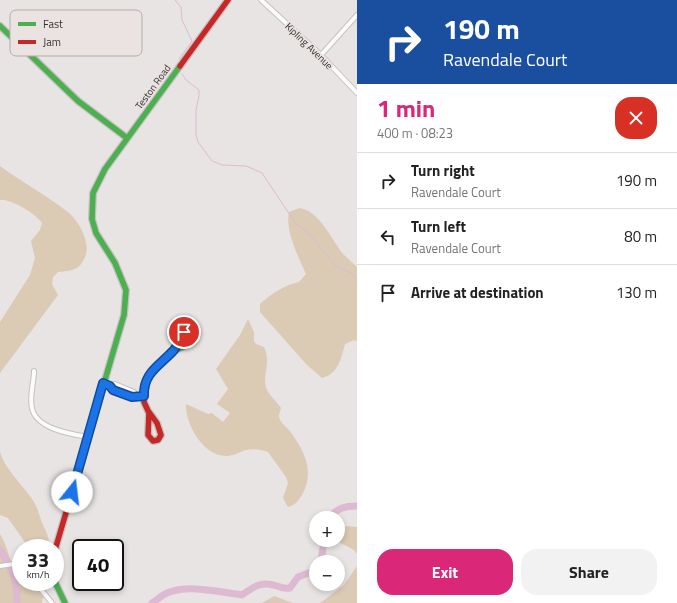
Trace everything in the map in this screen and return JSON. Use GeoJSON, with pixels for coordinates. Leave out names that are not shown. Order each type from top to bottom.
{"type":"FeatureCollection","features":[{"type":"Feature","properties":{"kind":"street","name":"Teston Road"},"geometry":{"type":"LineString","coordinates":[[58,539],[124,315],[126,290],[115,263],[96,233],[94,226],[91,204],[96,186],[102,174],[127,138],[228,0]]}},
{"type":"Feature","properties":{"kind":"street","name":"Kipling Avenue"},"geometry":{"type":"LineString","coordinates":[[261,0],[321,55],[357,93]]}},
{"type":"Feature","properties":{"kind":"street"},"geometry":{"type":"LineString","coordinates":[[321,55],[357,15]]}},
{"type":"Feature","properties":{"kind":"street"},"geometry":{"type":"LineString","coordinates":[[0,26],[10,36]]}},
{"type":"Feature","properties":{"kind":"street"},"geometry":{"type":"LineString","coordinates":[[31,56],[78,101],[127,138]]}},
{"type":"Feature","properties":{"kind":"street"},"geometry":{"type":"LineString","coordinates":[[149,412],[147,432],[149,438],[153,441],[158,440],[161,435],[156,423],[149,412],[145,406],[144,390],[150,372],[175,350]]}},
{"type":"Feature","properties":{"kind":"street"},"geometry":{"type":"LineString","coordinates":[[34,371],[31,398],[33,414],[42,423],[49,426],[88,437]]}},
{"type":"Feature","properties":{"kind":"street"},"geometry":{"type":"LineString","coordinates":[[103,383],[110,386],[113,390],[132,397],[144,396]]}},
{"type":"Feature","properties":{"kind":"street"},"geometry":{"type":"LineString","coordinates":[[0,566],[12,562]]}},
{"type":"Feature","properties":{"kind":"street"},"geometry":{"type":"LineString","coordinates":[[42,591],[52,603]]}},
{"type":"Feature","properties":{"kind":"street"},"geometry":{"type":"LineString","coordinates":[[59,591],[65,603]]}},
{"type":"Feature","properties":{"kind":"shaded area"},"geometry":{"type":"Polygon","coordinates":[[[0,166],[69,213],[77,222],[87,246],[85,257],[78,267],[71,270],[58,272],[53,277],[52,284],[58,295],[0,373],[0,322],[30,275],[35,258],[31,241],[40,230],[42,223],[34,215],[22,207],[10,201],[0,200],[0,166]]]}},
{"type":"Feature","properties":{"kind":"shaded area"},"geometry":{"type":"Polygon","coordinates":[[[299,208],[313,214],[319,220],[343,254],[357,267],[357,341],[354,340],[345,344],[338,365],[332,373],[322,378],[306,364],[260,312],[260,304],[264,300],[273,293],[293,283],[299,282],[306,274],[293,243],[288,219],[289,212],[299,208]]]}},
{"type":"Feature","properties":{"kind":"shaded area"},"geometry":{"type":"Polygon","coordinates":[[[248,319],[254,332],[254,341],[256,344],[264,347],[266,353],[267,365],[265,385],[267,390],[281,408],[279,417],[299,444],[308,468],[308,476],[303,493],[297,502],[288,507],[283,498],[288,483],[286,477],[268,452],[251,449],[229,456],[218,455],[210,451],[197,438],[186,412],[186,404],[208,414],[212,413],[223,422],[230,413],[217,404],[228,389],[216,369],[240,335],[248,319]]]}},
{"type":"Feature","properties":{"kind":"shaded area"},"geometry":{"type":"Polygon","coordinates":[[[0,451],[9,469],[36,505],[49,539],[23,539],[8,518],[0,515],[0,451]]]}},
{"type":"Feature","properties":{"kind":"shaded area"},"geometry":{"type":"Polygon","coordinates":[[[345,527],[357,527],[357,554],[354,550],[345,545],[345,527]]]}},
{"type":"Feature","properties":{"kind":"shaded area"},"geometry":{"type":"Polygon","coordinates":[[[0,534],[12,563],[12,591],[44,591],[42,603],[0,603],[0,534]]]}},
{"type":"Feature","properties":{"kind":"shaded area"},"geometry":{"type":"Polygon","coordinates":[[[357,566],[357,603],[320,603],[336,591],[345,591],[345,584],[357,566]]]}},
{"type":"Feature","properties":{"kind":"shaded area"},"geometry":{"type":"Polygon","coordinates":[[[274,596],[293,603],[262,603],[274,596]]]}},
{"type":"Feature","properties":{"kind":"waterway"},"geometry":{"type":"LineString","coordinates":[[175,0],[181,7],[182,20],[192,41],[179,59]]}},
{"type":"Feature","properties":{"kind":"waterway"},"geometry":{"type":"LineString","coordinates":[[182,74],[186,80],[199,90],[196,110],[196,134],[198,142],[212,161],[222,165],[246,166],[262,173],[296,224],[307,232],[336,266],[352,273],[357,281]]}},
{"type":"Feature","properties":{"kind":"waterway"},"geometry":{"type":"LineString","coordinates":[[337,511],[349,506],[357,506]]}},
{"type":"Feature","properties":{"kind":"waterway"},"geometry":{"type":"LineString","coordinates":[[322,555],[323,547]]}},
{"type":"Feature","properties":{"kind":"waterway"},"geometry":{"type":"LineString","coordinates":[[0,550],[15,581],[17,603]]}},
{"type":"Feature","properties":{"kind":"waterway"},"geometry":{"type":"LineString","coordinates":[[152,603],[167,593],[185,589],[242,595],[250,589],[262,584],[290,588],[298,577],[309,573]]}},
{"type":"Feature","properties":{"kind":"traffic: fast"},"geometry":{"type":"LineString","coordinates":[[0,26],[10,36]]}},
{"type":"Feature","properties":{"kind":"traffic: fast"},"geometry":{"type":"LineString","coordinates":[[31,56],[78,101],[127,138]]}},
{"type":"Feature","properties":{"kind":"traffic: fast"},"geometry":{"type":"LineString","coordinates":[[95,414],[124,315],[126,290],[115,263],[96,233],[92,219],[93,193],[105,169],[180,66]]}},
{"type":"Feature","properties":{"kind":"traffic: fast"},"geometry":{"type":"LineString","coordinates":[[174,351],[193,342],[195,339],[194,334],[190,331],[184,334],[175,350]]}},
{"type":"Feature","properties":{"kind":"traffic: fast"},"geometry":{"type":"LineString","coordinates":[[59,591],[65,603]]}},
{"type":"Feature","properties":{"kind":"traffic: jam"},"geometry":{"type":"LineString","coordinates":[[180,66],[228,0]]}},
{"type":"Feature","properties":{"kind":"traffic: jam"},"geometry":{"type":"LineString","coordinates":[[149,412],[157,423],[161,435],[158,440],[153,441],[148,435],[149,413],[144,402],[144,386],[156,366],[174,351]]}},
{"type":"Feature","properties":{"kind":"traffic: jam"},"geometry":{"type":"LineString","coordinates":[[58,539],[95,414]]}},
{"type":"Feature","properties":{"kind":"route"},"geometry":{"type":"LineString","coordinates":[[72,492],[103,383],[110,386],[113,390],[132,397],[144,396],[144,390],[150,372],[175,350],[180,337],[184,332]]}}]}
